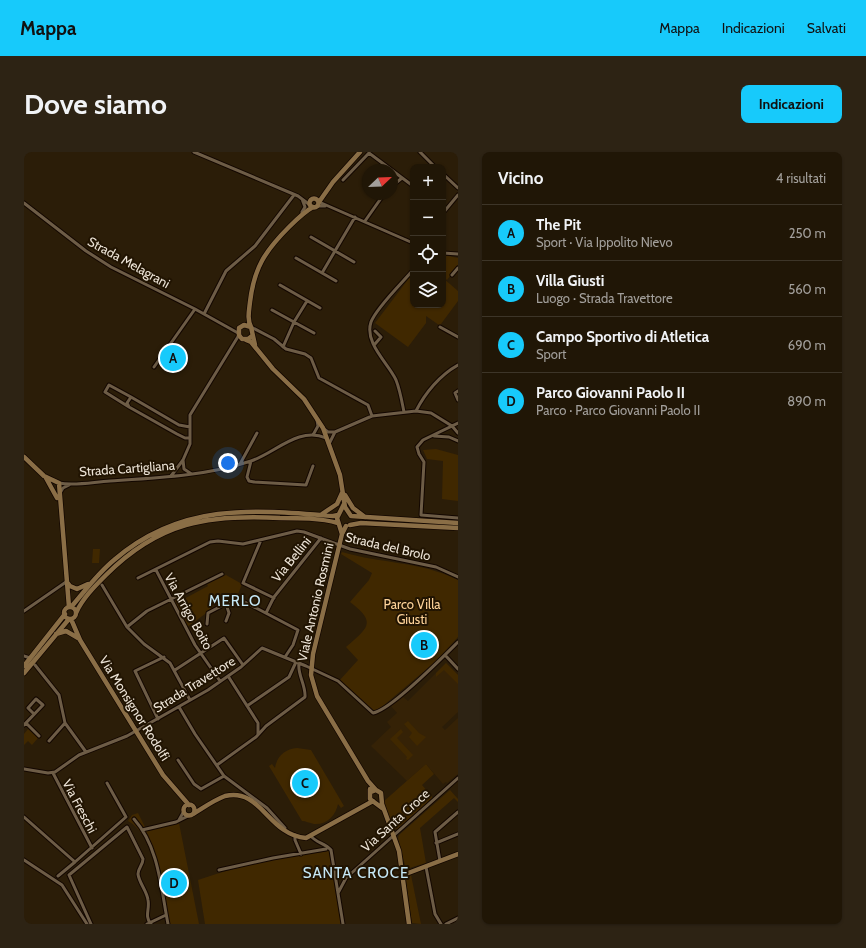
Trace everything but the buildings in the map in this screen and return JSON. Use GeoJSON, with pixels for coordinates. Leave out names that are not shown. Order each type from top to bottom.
{"type":"FeatureCollection","features":[{"type":"Feature","properties":{"kind":"main road"},"geometry":{"type":"LineString","coordinates":[[241,337],[241,326],[248,312],[254,278],[261,261],[272,244],[298,219],[360,152]]}},
{"type":"Feature","properties":{"kind":"main road"},"geometry":{"type":"LineString","coordinates":[[298,219],[302,212],[324,194],[332,182]]}},
{"type":"Feature","properties":{"kind":"main road"},"geometry":{"type":"LineString","coordinates":[[248,312],[252,335],[258,350]]}},
{"type":"Feature","properties":{"kind":"main road"},"geometry":{"type":"LineString","coordinates":[[241,326],[251,327]]}},
{"type":"Feature","properties":{"kind":"main road"},"geometry":{"type":"LineString","coordinates":[[241,337],[252,335]]}},
{"type":"Feature","properties":{"kind":"main road"},"geometry":{"type":"LineString","coordinates":[[241,337],[258,350],[273,369],[304,399],[329,440],[343,489],[353,508],[368,518]]}},
{"type":"Feature","properties":{"kind":"main road","name":"Strada Cartigliana"},"geometry":{"type":"LineString","coordinates":[[24,457],[44,476],[59,483]]}},
{"type":"Feature","properties":{"kind":"main road"},"geometry":{"type":"LineString","coordinates":[[44,476],[50,482],[59,500]]}},
{"type":"Feature","properties":{"kind":"main road"},"geometry":{"type":"LineString","coordinates":[[59,483],[59,500],[68,609],[73,617]]}},
{"type":"Feature","properties":{"kind":"main road"},"geometry":{"type":"LineString","coordinates":[[343,489],[344,503],[349,514],[348,526]]}},
{"type":"Feature","properties":{"kind":"main road"},"geometry":{"type":"LineString","coordinates":[[319,515],[327,512],[337,504],[343,489]]}},
{"type":"Feature","properties":{"kind":"main road"},"geometry":{"type":"LineString","coordinates":[[339,514],[344,503]]}},
{"type":"Feature","properties":{"kind":"main road"},"geometry":{"type":"LineString","coordinates":[[24,666],[91,582],[125,551],[144,538],[179,522],[206,515],[236,512],[319,515],[349,514],[368,518],[458,523]]}},
{"type":"Feature","properties":{"kind":"main road","name":"Viale Antonio Rosmini"},"geometry":{"type":"LineString","coordinates":[[339,514],[338,524],[342,534]]}},
{"type":"Feature","properties":{"kind":"main road"},"geometry":{"type":"LineString","coordinates":[[24,673],[55,634],[73,617],[96,584],[127,555],[147,541],[180,526],[206,520],[236,516],[292,518],[348,526],[361,524],[458,528]]}},
{"type":"Feature","properties":{"kind":"main road","name":"Viale Antonio Rosmini"},"geometry":{"type":"LineString","coordinates":[[348,526],[342,534],[310,668],[312,684],[317,696],[368,781],[376,790],[380,792],[384,810],[394,834],[403,875],[410,924]]}},
{"type":"Feature","properties":{"kind":"main road"},"geometry":{"type":"LineString","coordinates":[[66,580],[70,586],[77,589],[91,582]]}},
{"type":"Feature","properties":{"kind":"main road"},"geometry":{"type":"LineString","coordinates":[[68,609],[75,610],[73,617]]}},
{"type":"Feature","properties":{"kind":"main road","name":"Via Monsignor Rodolfi"},"geometry":{"type":"LineString","coordinates":[[73,617],[74,627],[80,640],[163,775],[182,798],[191,815]]}},
{"type":"Feature","properties":{"kind":"main road"},"geometry":{"type":"LineString","coordinates":[[55,634],[66,630],[80,640]]}},
{"type":"Feature","properties":{"kind":"main road","name":"Viale Antonio Rosmini"},"geometry":{"type":"LineString","coordinates":[[368,781],[370,794],[375,802],[384,810]]}},
{"type":"Feature","properties":{"kind":"main road"},"geometry":{"type":"LineString","coordinates":[[362,807],[370,794],[376,790]]}},
{"type":"Feature","properties":{"kind":"main road"},"geometry":{"type":"LineString","coordinates":[[201,809],[188,808],[191,815],[222,797],[236,795],[249,798],[280,828],[306,838],[381,798]]}},
{"type":"Feature","properties":{"kind":"main road"},"geometry":{"type":"LineString","coordinates":[[403,875],[458,854]]}},
{"type":"Feature","properties":{"kind":"street"},"geometry":{"type":"LineString","coordinates":[[420,152],[432,164]]}},
{"type":"Feature","properties":{"kind":"street"},"geometry":{"type":"LineString","coordinates":[[197,153],[294,196],[355,217],[410,242]]}},
{"type":"Feature","properties":{"kind":"street"},"geometry":{"type":"LineString","coordinates":[[343,180],[369,153],[410,184]]}},
{"type":"Feature","properties":{"kind":"street"},"geometry":{"type":"LineString","coordinates":[[446,177],[458,188]]}},
{"type":"Feature","properties":{"kind":"street"},"geometry":{"type":"LineString","coordinates":[[398,181],[402,178]]}},
{"type":"Feature","properties":{"kind":"street"},"geometry":{"type":"LineString","coordinates":[[324,194],[326,206]]}},
{"type":"Feature","properties":{"kind":"street"},"geometry":{"type":"LineString","coordinates":[[446,209],[458,195]]}},
{"type":"Feature","properties":{"kind":"street"},"geometry":{"type":"LineString","coordinates":[[204,314],[226,271],[256,246],[294,196]]}},
{"type":"Feature","properties":{"kind":"street"},"geometry":{"type":"LineString","coordinates":[[302,199],[304,204],[302,212]]}},
{"type":"Feature","properties":{"kind":"street"},"geometry":{"type":"LineString","coordinates":[[365,221],[380,200]]}},
{"type":"Feature","properties":{"kind":"street","name":"Strada Melagrani"},"geometry":{"type":"LineString","coordinates":[[24,203],[92,255],[134,279],[195,309],[220,324],[231,328],[241,337]]}},
{"type":"Feature","properties":{"kind":"street"},"geometry":{"type":"LineString","coordinates":[[322,273],[355,217]]}},
{"type":"Feature","properties":{"kind":"street"},"geometry":{"type":"LineString","coordinates":[[311,237],[354,262]]}},
{"type":"Feature","properties":{"kind":"street"},"geometry":{"type":"LineString","coordinates":[[446,252],[458,254]]}},
{"type":"Feature","properties":{"kind":"street"},"geometry":{"type":"LineString","coordinates":[[296,258],[336,281]]}},
{"type":"Feature","properties":{"kind":"street"},"geometry":{"type":"LineString","coordinates":[[452,275],[458,268]]}},
{"type":"Feature","properties":{"kind":"street"},"geometry":{"type":"LineString","coordinates":[[404,412],[395,380],[375,344],[370,330],[371,322],[378,312],[411,272]]}},
{"type":"Feature","properties":{"kind":"street"},"geometry":{"type":"LineString","coordinates":[[280,285],[320,308]]}},
{"type":"Feature","properties":{"kind":"street"},"geometry":{"type":"LineString","coordinates":[[283,348],[294,322],[307,301]]}},
{"type":"Feature","properties":{"kind":"street"},"geometry":{"type":"LineString","coordinates":[[154,367],[195,309]]}},
{"type":"Feature","properties":{"kind":"street"},"geometry":{"type":"LineString","coordinates":[[272,310],[314,333]]}},
{"type":"Feature","properties":{"kind":"street"},"geometry":{"type":"LineString","coordinates":[[231,328],[241,326]]}},
{"type":"Feature","properties":{"kind":"street"},"geometry":{"type":"LineString","coordinates":[[251,327],[274,339],[283,348],[305,354],[311,358],[319,378],[368,405],[372,416]]}},
{"type":"Feature","properties":{"kind":"street"},"geometry":{"type":"LineString","coordinates":[[440,328],[458,337]]}},
{"type":"Feature","properties":{"kind":"street"},"geometry":{"type":"LineString","coordinates":[[375,331],[381,337],[375,344]]}},
{"type":"Feature","properties":{"kind":"street"},"geometry":{"type":"LineString","coordinates":[[252,335],[257,332],[261,333]]}},
{"type":"Feature","properties":{"kind":"street"},"geometry":{"type":"LineString","coordinates":[[170,476],[183,460],[188,449],[190,438],[190,415],[235,342],[241,337]]}},
{"type":"Feature","properties":{"kind":"street"},"geometry":{"type":"LineString","coordinates":[[416,411],[435,383],[444,374],[458,365]]}},
{"type":"Feature","properties":{"kind":"street"},"geometry":{"type":"LineString","coordinates":[[190,427],[179,425],[109,385],[105,392],[185,438],[190,438]]}},
{"type":"Feature","properties":{"kind":"street"},"geometry":{"type":"LineString","coordinates":[[458,391],[455,393],[458,400]]}},
{"type":"Feature","properties":{"kind":"street"},"geometry":{"type":"LineString","coordinates":[[129,407],[127,403],[131,397]]}},
{"type":"Feature","properties":{"kind":"street"},"geometry":{"type":"LineString","coordinates":[[323,428],[328,432],[335,432],[372,416],[416,411],[431,413],[452,426],[458,433]]}},
{"type":"Feature","properties":{"kind":"street"},"geometry":{"type":"LineString","coordinates":[[313,435],[318,426],[317,419]]}},
{"type":"Feature","properties":{"kind":"street"},"geometry":{"type":"LineString","coordinates":[[458,423],[423,440],[417,447],[424,462],[421,514],[458,518]]}},
{"type":"Feature","properties":{"kind":"street"},"geometry":{"type":"LineString","coordinates":[[329,440],[335,432]]}},
{"type":"Feature","properties":{"kind":"street"},"geometry":{"type":"LineString","coordinates":[[240,464],[257,433]]}},
{"type":"Feature","properties":{"kind":"street","name":"Strada Cartigliana"},"geometry":{"type":"LineString","coordinates":[[59,483],[72,484],[191,474],[251,461],[293,439],[313,435],[329,440]]}},
{"type":"Feature","properties":{"kind":"street"},"geometry":{"type":"LineString","coordinates":[[432,436],[449,437],[458,441]]}},
{"type":"Feature","properties":{"kind":"street"},"geometry":{"type":"LineString","coordinates":[[181,475],[183,460]]}},
{"type":"Feature","properties":{"kind":"street"},"geometry":{"type":"LineString","coordinates":[[251,461],[247,477],[249,480],[254,482],[306,485],[312,466]]}},
{"type":"Feature","properties":{"kind":"street"},"geometry":{"type":"LineString","coordinates":[[179,466],[181,475]]}},
{"type":"Feature","properties":{"kind":"street"},"geometry":{"type":"LineString","coordinates":[[183,466],[191,474]]}},
{"type":"Feature","properties":{"kind":"street"},"geometry":{"type":"LineString","coordinates":[[59,500],[63,488],[72,484]]}},
{"type":"Feature","properties":{"kind":"street","name":"Strada del Brolo"},"geometry":{"type":"LineString","coordinates":[[138,578],[206,543],[215,541],[243,544],[297,531],[304,532],[360,552],[436,567],[458,577]]}},
{"type":"Feature","properties":{"kind":"street","name":"Via Bellini"},"geometry":{"type":"LineString","coordinates":[[266,613],[274,598],[321,538]]}},
{"type":"Feature","properties":{"kind":"street"},"geometry":{"type":"LineString","coordinates":[[261,540],[244,582],[274,598]]}},
{"type":"Feature","properties":{"kind":"street","name":"Via Arrigo Boito"},"geometry":{"type":"LineString","coordinates":[[156,570],[200,653],[220,681]]}},
{"type":"Feature","properties":{"kind":"street"},"geometry":{"type":"LineString","coordinates":[[127,628],[147,611],[222,574]]}},
{"type":"Feature","properties":{"kind":"street"},"geometry":{"type":"LineString","coordinates":[[24,610],[66,580]]}},
{"type":"Feature","properties":{"kind":"street"},"geometry":{"type":"LineString","coordinates":[[102,585],[127,628],[144,644],[164,656],[175,670],[190,700]]}},
{"type":"Feature","properties":{"kind":"street"},"geometry":{"type":"LineString","coordinates":[[207,624],[208,613],[237,598],[298,630],[293,645],[285,657]]}},
{"type":"Feature","properties":{"kind":"street"},"geometry":{"type":"LineString","coordinates":[[226,604],[229,613],[226,621]]}},
{"type":"Feature","properties":{"kind":"street"},"geometry":{"type":"LineString","coordinates":[[175,670],[224,638],[243,665]]}},
{"type":"Feature","properties":{"kind":"street","name":"Strada Travettore"},"geometry":{"type":"LineString","coordinates":[[53,773],[60,770],[79,755],[110,744],[179,707],[228,676],[262,648],[338,681],[373,713],[380,711],[412,686],[458,642]]}},
{"type":"Feature","properties":{"kind":"street"},"geometry":{"type":"LineString","coordinates":[[445,655],[458,669]]}},
{"type":"Feature","properties":{"kind":"street"},"geometry":{"type":"LineString","coordinates":[[24,656],[30,658]]}},
{"type":"Feature","properties":{"kind":"street"},"geometry":{"type":"LineString","coordinates":[[158,719],[135,671],[164,656]]}},
{"type":"Feature","properties":{"kind":"street"},"geometry":{"type":"LineString","coordinates":[[217,765],[258,735],[266,726],[306,696],[301,673],[298,669],[298,663]]}},
{"type":"Feature","properties":{"kind":"street"},"geometry":{"type":"LineString","coordinates":[[289,677],[298,663]]}},
{"type":"Feature","properties":{"kind":"street"},"geometry":{"type":"LineString","coordinates":[[35,665],[59,695],[65,723],[86,752]]}},
{"type":"Feature","properties":{"kind":"street"},"geometry":{"type":"LineString","coordinates":[[247,706],[289,677],[296,673],[301,673]]}},
{"type":"Feature","properties":{"kind":"street"},"geometry":{"type":"LineString","coordinates":[[228,676],[258,723],[266,726]]}},
{"type":"Feature","properties":{"kind":"street"},"geometry":{"type":"LineString","coordinates":[[34,714],[28,708],[36,699],[43,705],[25,724],[39,736]]}},
{"type":"Feature","properties":{"kind":"street"},"geometry":{"type":"LineString","coordinates":[[179,707],[195,734],[224,776],[266,807],[285,828]]}},
{"type":"Feature","properties":{"kind":"street"},"geometry":{"type":"LineString","coordinates":[[49,741],[65,723]]}},
{"type":"Feature","properties":{"kind":"street"},"geometry":{"type":"LineString","coordinates":[[258,723],[258,735]]}},
{"type":"Feature","properties":{"kind":"street"},"geometry":{"type":"LineString","coordinates":[[178,760],[191,780],[201,789],[224,776]]}},
{"type":"Feature","properties":{"kind":"street"},"geometry":{"type":"LineString","coordinates":[[24,769],[53,773]]}},
{"type":"Feature","properties":{"kind":"street","name":"Via Freschi"},"geometry":{"type":"LineString","coordinates":[[53,773],[92,848]]}},
{"type":"Feature","properties":{"kind":"street","name":"Via Santa Croce"},"geometry":{"type":"LineString","coordinates":[[338,893],[346,878],[458,778]]}},
{"type":"Feature","properties":{"kind":"street"},"geometry":{"type":"LineString","coordinates":[[58,876],[92,848],[126,816],[115,800],[107,783]]}},
{"type":"Feature","properties":{"kind":"street"},"geometry":{"type":"LineString","coordinates":[[236,795],[237,787]]}},
{"type":"Feature","properties":{"kind":"street"},"geometry":{"type":"LineString","coordinates":[[264,812],[266,807]]}},
{"type":"Feature","properties":{"kind":"street"},"geometry":{"type":"LineString","coordinates":[[180,820],[188,808]]}},
{"type":"Feature","properties":{"kind":"street"},"geometry":{"type":"LineString","coordinates":[[440,861],[436,843],[436,832],[458,812]]}},
{"type":"Feature","properties":{"kind":"street"},"geometry":{"type":"LineString","coordinates":[[143,830],[180,820],[191,815]]}},
{"type":"Feature","properties":{"kind":"street"},"geometry":{"type":"LineString","coordinates":[[24,817],[75,862]]}},
{"type":"Feature","properties":{"kind":"street"},"geometry":{"type":"LineString","coordinates":[[134,820],[143,830],[155,858],[168,924]]}},
{"type":"Feature","properties":{"kind":"street"},"geometry":{"type":"LineString","coordinates":[[91,924],[70,878],[71,873],[124,827],[128,827],[143,859],[143,864],[138,875],[148,899],[147,913],[149,924],[166,915]]}},
{"type":"Feature","properties":{"kind":"street"},"geometry":{"type":"LineString","coordinates":[[436,843],[458,834]]}},
{"type":"Feature","properties":{"kind":"street"},"geometry":{"type":"LineString","coordinates":[[295,835],[295,840],[301,854]]}},
{"type":"Feature","properties":{"kind":"street"},"geometry":{"type":"LineString","coordinates":[[311,836],[313,840],[326,845],[331,850],[343,924]]}},
{"type":"Feature","properties":{"kind":"street"},"geometry":{"type":"LineString","coordinates":[[219,870],[273,858],[326,849]]}},
{"type":"Feature","properties":{"kind":"street"},"geometry":{"type":"LineString","coordinates":[[24,860],[62,885],[87,924]]}},
{"type":"Feature","properties":{"kind":"street"},"geometry":{"type":"LineString","coordinates":[[426,867],[435,914],[440,924]]}},
{"type":"Feature","properties":{"kind":"street"},"geometry":{"type":"LineString","coordinates":[[336,879],[346,878]]}},
{"type":"Feature","properties":{"kind":"street"},"geometry":{"type":"LineString","coordinates":[[446,924],[458,918]]}},
{"type":"Feature","properties":{"kind":"shaded area"},"geometry":{"type":"Polygon","coordinates":[[[446,663],[458,675],[458,712],[442,727],[445,730],[458,718],[458,774],[447,783],[446,782],[443,784],[426,764],[407,781],[371,746],[391,727],[387,722],[397,713],[391,706],[403,697],[408,701],[446,663]]]}},
{"type":"Feature","properties":{"kind":"green space"},"geometry":{"type":"Polygon","coordinates":[[[446,256],[458,258],[458,265],[447,280],[446,256]]]}},
{"type":"Feature","properties":{"kind":"green space"},"geometry":{"type":"Polygon","coordinates":[[[410,277],[410,308],[446,308],[446,281],[458,291],[458,301],[441,324],[439,325],[426,316],[426,323],[408,347],[375,323],[410,277]]]}},
{"type":"Feature","properties":{"kind":"green space"},"geometry":{"type":"Polygon","coordinates":[[[436,449],[458,455],[458,501],[442,499],[443,461],[427,459],[423,450],[436,449]]]}},
{"type":"Feature","properties":{"kind":"green space"},"geometry":{"type":"Polygon","coordinates":[[[93,549],[100,549],[99,563],[92,563],[93,549]]]}},
{"type":"Feature","properties":{"kind":"green space","name":"Parco Villa Giusti"},"geometry":{"type":"Polygon","coordinates":[[[342,552],[429,569],[458,580],[458,637],[435,662],[377,711],[368,708],[339,681],[358,660],[346,647],[364,630],[367,620],[359,609],[350,602],[369,580],[372,573],[341,554],[342,552]]]}},
{"type":"Feature","properties":{"kind":"green space"},"geometry":{"type":"Polygon","coordinates":[[[226,575],[242,584],[237,597],[224,602],[220,600],[215,602],[212,609],[187,627],[174,601],[181,597],[182,600],[208,586],[207,584],[226,575]]]}},
{"type":"Feature","properties":{"kind":"green space"},"geometry":{"type":"Polygon","coordinates":[[[446,663],[458,675],[458,684],[444,670],[436,677],[436,673],[446,663]]]}},
{"type":"Feature","properties":{"kind":"green space"},"geometry":{"type":"Polygon","coordinates":[[[408,721],[419,733],[426,737],[417,746],[409,737],[412,733],[404,724],[408,721]]]}},
{"type":"Feature","properties":{"kind":"green space"},"geometry":{"type":"Polygon","coordinates":[[[28,729],[38,738],[32,745],[28,741],[24,745],[24,734],[28,729]]]}},
{"type":"Feature","properties":{"kind":"green space"},"geometry":{"type":"Polygon","coordinates":[[[401,729],[403,732],[397,738],[413,755],[408,760],[390,739],[401,729]]]}},
{"type":"Feature","properties":{"kind":"green space"},"geometry":{"type":"Polygon","coordinates":[[[297,748],[311,750],[344,806],[341,808],[338,804],[333,815],[323,823],[314,824],[302,821],[269,766],[272,764],[275,768],[282,754],[297,748]]]}},
{"type":"Feature","properties":{"kind":"green space"},"geometry":{"type":"Polygon","coordinates":[[[426,764],[434,774],[422,785],[433,798],[399,829],[394,829],[383,802],[426,764]]]}},
{"type":"Feature","properties":{"kind":"green space"},"geometry":{"type":"Polygon","coordinates":[[[450,790],[458,799],[458,802],[454,798],[420,828],[426,863],[406,869],[398,838],[399,835],[450,790]]]}},
{"type":"Feature","properties":{"kind":"green space"},"geometry":{"type":"Polygon","coordinates":[[[138,813],[147,831],[179,823],[199,924],[166,924],[159,883],[151,853],[145,839],[128,821],[132,815],[138,813]]]}},
{"type":"Feature","properties":{"kind":"green space"},"geometry":{"type":"Polygon","coordinates":[[[329,851],[341,924],[205,924],[198,880],[262,862],[329,851]]]}},
{"type":"Feature","properties":{"kind":"green space"},"geometry":{"type":"Polygon","coordinates":[[[411,875],[421,924],[412,923],[406,880],[411,875]]]}},
{"type":"Feature","properties":{"kind":"place","name":"The Pit"},"geometry":{"type":"Point","coordinates":[173,358]}},
{"type":"Feature","properties":{"kind":"place","name":"Villa Giusti"},"geometry":{"type":"Point","coordinates":[424,645]}},
{"type":"Feature","properties":{"kind":"place","name":"Campo Sportivo di Atletica"},"geometry":{"type":"Point","coordinates":[305,783]}},
{"type":"Feature","properties":{"kind":"place","name":"Parco Giovanni Paolo II"},"geometry":{"type":"Point","coordinates":[174,883]}},
{"type":"Feature","properties":{"kind":"district","name":"MERLO"},"geometry":{"type":"Point","coordinates":[235,601]}},
{"type":"Feature","properties":{"kind":"district","name":"SANTA CROCE"},"geometry":{"type":"Point","coordinates":[356,873]}}]}
